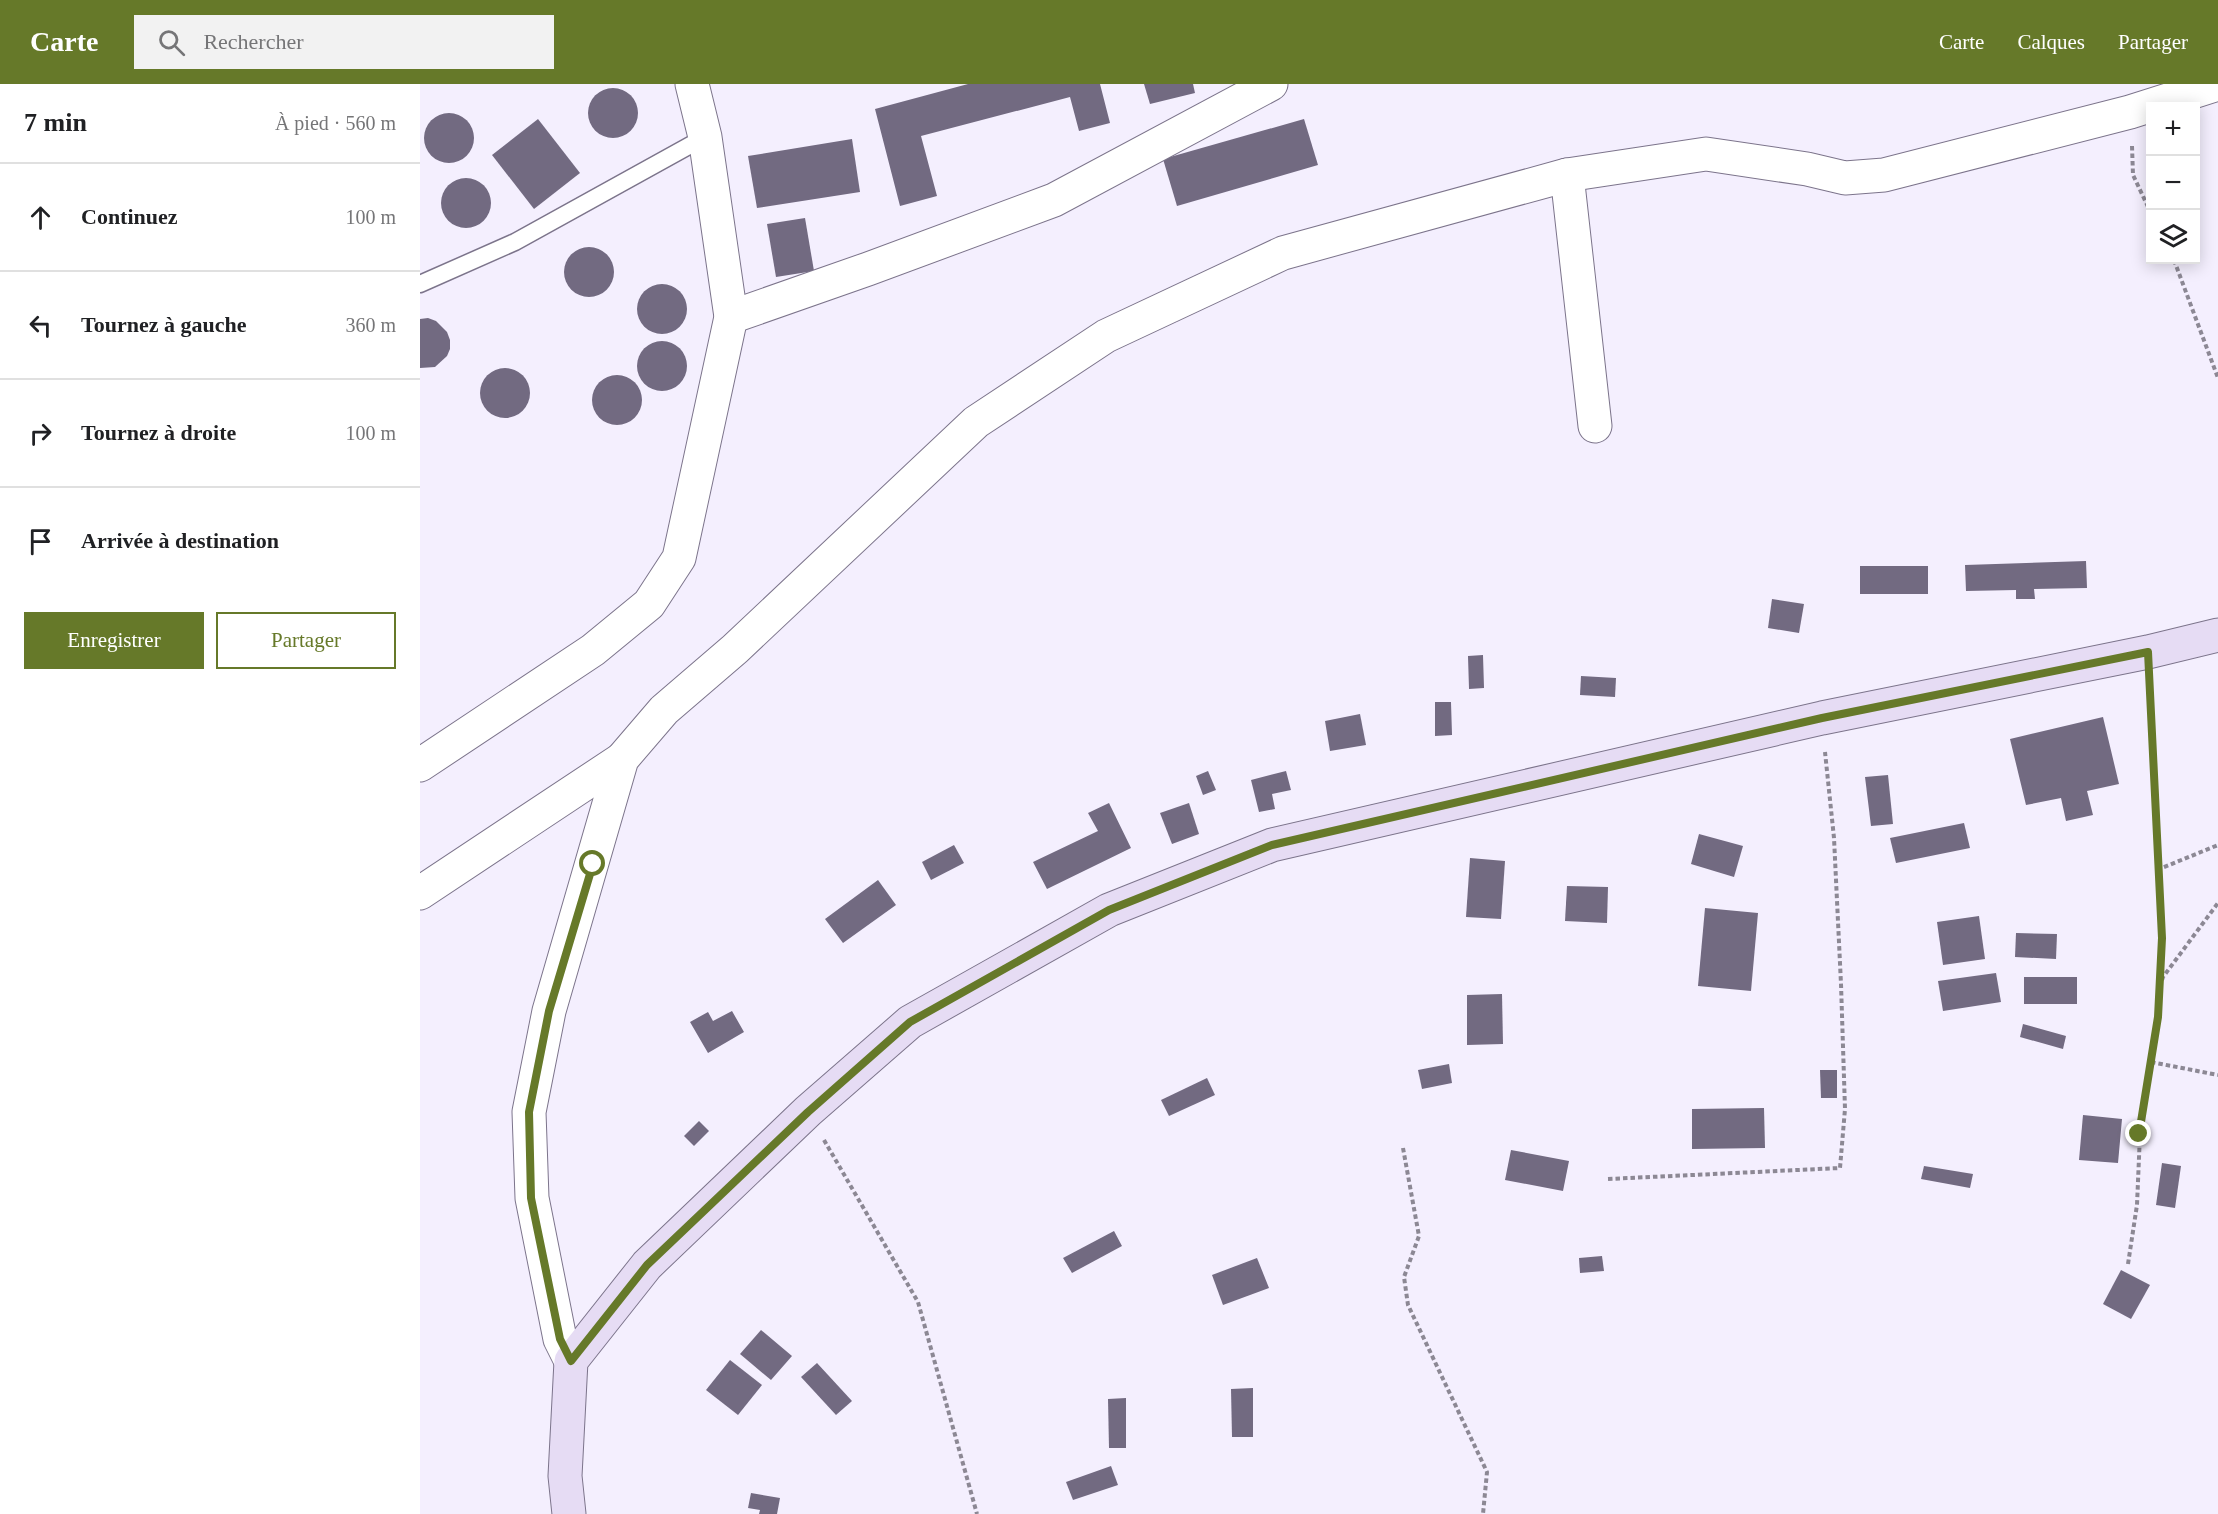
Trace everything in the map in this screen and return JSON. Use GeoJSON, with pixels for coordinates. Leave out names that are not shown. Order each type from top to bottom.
{"type":"FeatureCollection","features":[{"type":"Feature","properties":{"kind":"main road"},"geometry":{"type":"LineString","coordinates":[[569,1514],[565,1476],[571,1361],[647,1265],[808,1112],[910,1022],[1109,910],[1272,845],[1822,718],[2148,652],[2218,635]]}},
{"type":"Feature","properties":{"kind":"street"},"geometry":{"type":"LineString","coordinates":[[420,765],[593,650],[649,604],[679,558],[731,317],[705,137],[692,84]]}},
{"type":"Feature","properties":{"kind":"street"},"geometry":{"type":"LineString","coordinates":[[731,317],[1054,200],[1234,92],[1271,84]]}},
{"type":"Feature","properties":{"kind":"street"},"geometry":{"type":"LineString","coordinates":[[420,893],[622,759],[664,710],[735,649],[976,422],[1106,336],[1283,253],[1567,175],[1706,153],[1807,169],[1845,178],[1884,175],[2130,112],[2218,84]]}},
{"type":"Feature","properties":{"kind":"street"},"geometry":{"type":"LineString","coordinates":[[1567,175],[1595,426]]}},
{"type":"Feature","properties":{"kind":"street"},"geometry":{"type":"LineString","coordinates":[[571,1361],[560,1339],[531,1198],[529,1112],[549,1011],[622,759]]}},
{"type":"Feature","properties":{"kind":"lane"},"geometry":{"type":"LineString","coordinates":[[420,284],[515,242],[705,137]]}},
{"type":"Feature","properties":{"kind":"path"},"geometry":{"type":"LineString","coordinates":[[2130,112],[2133,175],[2150,210]]}},
{"type":"Feature","properties":{"kind":"path"},"geometry":{"type":"LineString","coordinates":[[2175,264],[2218,378]]}},
{"type":"Feature","properties":{"kind":"path"},"geometry":{"type":"LineString","coordinates":[[2148,652],[2162,938],[2158,1017]]}},
{"type":"Feature","properties":{"kind":"path"},"geometry":{"type":"LineString","coordinates":[[1608,1179],[1840,1168],[1845,1109],[1842,984],[1834,838],[1822,718]]}},
{"type":"Feature","properties":{"kind":"path"},"geometry":{"type":"LineString","coordinates":[[2157,870],[2218,845]]}},
{"type":"Feature","properties":{"kind":"path"},"geometry":{"type":"LineString","coordinates":[[2128,1264],[2137,1205],[2139,1134],[2163,976],[2218,903]]}},
{"type":"Feature","properties":{"kind":"path"},"geometry":{"type":"LineString","coordinates":[[2151,1062],[2218,1075]]}},
{"type":"Feature","properties":{"kind":"path"},"geometry":{"type":"LineString","coordinates":[[808,1112],[918,1302],[977,1514]]}},
{"type":"Feature","properties":{"kind":"path"},"geometry":{"type":"LineString","coordinates":[[1402,1148],[1419,1236],[1404,1277],[1408,1305],[1487,1472],[1483,1514]]}},
{"type":"Feature","properties":{"kind":"building"},"geometry":{"type":"Polygon","coordinates":[[[968,84],[1100,84],[1110,123],[1079,131],[1070,97],[921,136],[937,196],[900,206],[875,109],[968,84]]]}},
{"type":"Feature","properties":{"kind":"building"},"geometry":{"type":"Polygon","coordinates":[[[1144,84],[1193,84],[1195,93],[1150,104],[1144,84]]]}},
{"type":"Feature","properties":{"kind":"building"},"geometry":{"type":"Polygon","coordinates":[[[608,88],[618,88],[631,95],[638,108],[638,118],[631,131],[618,138],[608,138],[599,134],[592,127],[588,118],[588,108],[592,99],[599,92],[608,88]]]}},
{"type":"Feature","properties":{"kind":"building"},"geometry":{"type":"Polygon","coordinates":[[[444,113],[454,113],[467,120],[474,133],[474,143],[467,156],[454,163],[444,163],[435,159],[428,152],[424,143],[424,133],[428,124],[435,117],[444,113]]]}},
{"type":"Feature","properties":{"kind":"building"},"geometry":{"type":"Polygon","coordinates":[[[538,119],[580,173],[534,209],[492,155],[538,119]]]}},
{"type":"Feature","properties":{"kind":"building"},"geometry":{"type":"Polygon","coordinates":[[[1304,119],[1318,165],[1177,206],[1163,159],[1304,119]]]}},
{"type":"Feature","properties":{"kind":"building"},"geometry":{"type":"Polygon","coordinates":[[[852,139],[860,192],[757,208],[748,156],[852,139]]]}},
{"type":"Feature","properties":{"kind":"building"},"geometry":{"type":"Polygon","coordinates":[[[461,178],[471,178],[484,185],[491,198],[491,208],[484,221],[471,228],[461,228],[452,224],[445,217],[441,208],[441,198],[445,189],[452,182],[461,178]]]}},
{"type":"Feature","properties":{"kind":"building"},"geometry":{"type":"Polygon","coordinates":[[[805,218],[814,271],[776,277],[767,224],[805,218]]]}},
{"type":"Feature","properties":{"kind":"building"},"geometry":{"type":"Polygon","coordinates":[[[584,247],[594,247],[607,254],[614,267],[614,277],[607,290],[594,297],[584,297],[575,293],[568,286],[564,277],[564,267],[568,258],[575,251],[584,247]]]}},
{"type":"Feature","properties":{"kind":"building"},"geometry":{"type":"Polygon","coordinates":[[[657,284],[667,284],[680,291],[687,304],[687,314],[680,327],[667,334],[657,334],[648,330],[641,323],[637,314],[637,304],[641,295],[648,288],[657,284]]]}},
{"type":"Feature","properties":{"kind":"building"},"geometry":{"type":"Polygon","coordinates":[[[428,318],[436,321],[447,332],[450,349],[447,356],[435,367],[420,368],[420,319],[428,318]]]}},
{"type":"Feature","properties":{"kind":"building"},"geometry":{"type":"Polygon","coordinates":[[[657,341],[667,341],[680,348],[687,361],[687,371],[680,384],[667,391],[657,391],[648,387],[641,380],[637,371],[637,361],[641,352],[648,345],[657,341]]]}},
{"type":"Feature","properties":{"kind":"building"},"geometry":{"type":"Polygon","coordinates":[[[500,368],[510,368],[523,375],[530,388],[530,398],[523,411],[510,418],[500,418],[491,414],[484,407],[480,398],[480,388],[484,379],[491,372],[500,368]]]}},
{"type":"Feature","properties":{"kind":"building"},"geometry":{"type":"Polygon","coordinates":[[[612,375],[622,375],[635,382],[642,395],[642,405],[635,418],[622,425],[612,425],[603,421],[596,414],[592,405],[592,395],[596,386],[603,379],[612,375]]]}},
{"type":"Feature","properties":{"kind":"building"},"geometry":{"type":"Polygon","coordinates":[[[2086,561],[2087,588],[2034,589],[2035,599],[2016,599],[2016,590],[1966,591],[1965,565],[2086,561]]]}},
{"type":"Feature","properties":{"kind":"building"},"geometry":{"type":"Polygon","coordinates":[[[1860,566],[1928,566],[1928,594],[1860,594],[1860,566]]]}},
{"type":"Feature","properties":{"kind":"building"},"geometry":{"type":"Polygon","coordinates":[[[1772,599],[1804,604],[1799,633],[1768,628],[1772,599]]]}},
{"type":"Feature","properties":{"kind":"building"},"geometry":{"type":"Polygon","coordinates":[[[1483,655],[1484,688],[1469,689],[1468,656],[1483,655]]]}},
{"type":"Feature","properties":{"kind":"building"},"geometry":{"type":"Polygon","coordinates":[[[1581,676],[1616,678],[1615,697],[1580,695],[1581,676]]]}},
{"type":"Feature","properties":{"kind":"building"},"geometry":{"type":"Polygon","coordinates":[[[1435,702],[1451,702],[1452,735],[1435,736],[1435,702]]]}},
{"type":"Feature","properties":{"kind":"building"},"geometry":{"type":"Polygon","coordinates":[[[1360,714],[1366,745],[1330,751],[1325,721],[1360,714]]]}},
{"type":"Feature","properties":{"kind":"building"},"geometry":{"type":"Polygon","coordinates":[[[2103,717],[2119,784],[2087,791],[2093,815],[2066,821],[2061,798],[2026,805],[2010,739],[2103,717]]]}},
{"type":"Feature","properties":{"kind":"building"},"geometry":{"type":"Polygon","coordinates":[[[1208,771],[1216,790],[1203,795],[1196,776],[1208,771]]]}},
{"type":"Feature","properties":{"kind":"building"},"geometry":{"type":"Polygon","coordinates":[[[1286,771],[1291,790],[1272,794],[1275,809],[1259,812],[1251,780],[1286,771]]]}},
{"type":"Feature","properties":{"kind":"building"},"geometry":{"type":"Polygon","coordinates":[[[1888,775],[1893,824],[1871,826],[1865,777],[1888,775]]]}},
{"type":"Feature","properties":{"kind":"building"},"geometry":{"type":"Polygon","coordinates":[[[1109,803],[1131,848],[1047,889],[1033,862],[1098,831],[1088,813],[1109,803]]]}},
{"type":"Feature","properties":{"kind":"building"},"geometry":{"type":"Polygon","coordinates":[[[1189,803],[1199,834],[1172,844],[1160,813],[1189,803]]]}},
{"type":"Feature","properties":{"kind":"building"},"geometry":{"type":"Polygon","coordinates":[[[1964,823],[1970,848],[1896,863],[1890,838],[1964,823]]]}},
{"type":"Feature","properties":{"kind":"building"},"geometry":{"type":"Polygon","coordinates":[[[1699,834],[1743,846],[1734,877],[1691,864],[1699,834]]]}},
{"type":"Feature","properties":{"kind":"building"},"geometry":{"type":"Polygon","coordinates":[[[954,845],[964,863],[931,880],[922,862],[954,845]]]}},
{"type":"Feature","properties":{"kind":"building"},"geometry":{"type":"Polygon","coordinates":[[[1470,858],[1505,861],[1501,919],[1466,917],[1470,858]]]}},
{"type":"Feature","properties":{"kind":"building"},"geometry":{"type":"Polygon","coordinates":[[[878,880],[896,905],[843,943],[825,919],[878,880]]]}},
{"type":"Feature","properties":{"kind":"building"},"geometry":{"type":"Polygon","coordinates":[[[1567,886],[1608,887],[1607,923],[1565,921],[1567,886]]]}},
{"type":"Feature","properties":{"kind":"building"},"geometry":{"type":"Polygon","coordinates":[[[1705,908],[1758,913],[1751,991],[1698,986],[1705,908]]]}},
{"type":"Feature","properties":{"kind":"building"},"geometry":{"type":"Polygon","coordinates":[[[1979,916],[1985,959],[1943,965],[1937,922],[1979,916]]]}},
{"type":"Feature","properties":{"kind":"building"},"geometry":{"type":"Polygon","coordinates":[[[2016,933],[2057,934],[2056,959],[2015,957],[2016,933]]]}},
{"type":"Feature","properties":{"kind":"building"},"geometry":{"type":"Polygon","coordinates":[[[1996,973],[2001,1002],[1943,1011],[1938,981],[1996,973]]]}},
{"type":"Feature","properties":{"kind":"building"},"geometry":{"type":"Polygon","coordinates":[[[2024,977],[2077,977],[2077,1004],[2024,1004],[2024,977]]]}},
{"type":"Feature","properties":{"kind":"building"},"geometry":{"type":"Polygon","coordinates":[[[1502,994],[1503,1044],[1467,1045],[1467,995],[1502,994]]]}},
{"type":"Feature","properties":{"kind":"building"},"geometry":{"type":"Polygon","coordinates":[[[732,1011],[744,1032],[708,1053],[690,1022],[708,1012],[713,1021],[732,1011]]]}},
{"type":"Feature","properties":{"kind":"building"},"geometry":{"type":"Polygon","coordinates":[[[2023,1024],[2066,1036],[2063,1049],[2020,1037],[2023,1024]]]}},
{"type":"Feature","properties":{"kind":"building"},"geometry":{"type":"Polygon","coordinates":[[[1449,1064],[1452,1083],[1422,1089],[1418,1070],[1449,1064]]]}},
{"type":"Feature","properties":{"kind":"building"},"geometry":{"type":"Polygon","coordinates":[[[1820,1070],[1837,1070],[1837,1098],[1821,1098],[1820,1070]]]}},
{"type":"Feature","properties":{"kind":"building"},"geometry":{"type":"Polygon","coordinates":[[[1207,1078],[1215,1095],[1169,1116],[1161,1100],[1207,1078]]]}},
{"type":"Feature","properties":{"kind":"building"},"geometry":{"type":"Polygon","coordinates":[[[1764,1108],[1765,1148],[1692,1149],[1692,1109],[1764,1108]]]}},
{"type":"Feature","properties":{"kind":"building"},"geometry":{"type":"Polygon","coordinates":[[[2083,1115],[2122,1119],[2118,1163],[2079,1160],[2083,1115]]]}},
{"type":"Feature","properties":{"kind":"building"},"geometry":{"type":"Polygon","coordinates":[[[699,1121],[709,1131],[694,1146],[684,1136],[699,1121]]]}},
{"type":"Feature","properties":{"kind":"building"},"geometry":{"type":"Polygon","coordinates":[[[1511,1150],[1569,1161],[1563,1191],[1505,1180],[1511,1150]]]}},
{"type":"Feature","properties":{"kind":"building"},"geometry":{"type":"Polygon","coordinates":[[[2162,1163],[2181,1166],[2175,1208],[2156,1205],[2162,1163]]]}},
{"type":"Feature","properties":{"kind":"building"},"geometry":{"type":"Polygon","coordinates":[[[1924,1166],[1973,1174],[1970,1188],[1921,1179],[1924,1166]]]}},
{"type":"Feature","properties":{"kind":"building"},"geometry":{"type":"Polygon","coordinates":[[[1114,1231],[1122,1246],[1072,1273],[1063,1258],[1114,1231]]]}},
{"type":"Feature","properties":{"kind":"building"},"geometry":{"type":"Polygon","coordinates":[[[1602,1256],[1604,1271],[1580,1273],[1579,1258],[1602,1256]]]}},
{"type":"Feature","properties":{"kind":"building"},"geometry":{"type":"Polygon","coordinates":[[[1257,1258],[1269,1288],[1223,1305],[1212,1275],[1257,1258]]]}},
{"type":"Feature","properties":{"kind":"building"},"geometry":{"type":"Polygon","coordinates":[[[2121,1270],[2150,1285],[2131,1319],[2103,1304],[2121,1270]]]}},
{"type":"Feature","properties":{"kind":"building"},"geometry":{"type":"Polygon","coordinates":[[[761,1330],[792,1356],[771,1380],[740,1354],[761,1330]]]}},
{"type":"Feature","properties":{"kind":"building"},"geometry":{"type":"Polygon","coordinates":[[[730,1360],[762,1385],[738,1415],[706,1390],[730,1360]]]}},
{"type":"Feature","properties":{"kind":"building"},"geometry":{"type":"Polygon","coordinates":[[[817,1363],[852,1401],[836,1415],[801,1377],[817,1363]]]}},
{"type":"Feature","properties":{"kind":"building"},"geometry":{"type":"Polygon","coordinates":[[[1253,1388],[1253,1437],[1232,1437],[1231,1389],[1253,1388]]]}},
{"type":"Feature","properties":{"kind":"building"},"geometry":{"type":"Polygon","coordinates":[[[1126,1398],[1126,1448],[1109,1448],[1108,1399],[1126,1398]]]}},
{"type":"Feature","properties":{"kind":"building"},"geometry":{"type":"Polygon","coordinates":[[[1111,1466],[1118,1485],[1073,1500],[1066,1482],[1111,1466]]]}},
{"type":"Feature","properties":{"kind":"building"},"geometry":{"type":"Polygon","coordinates":[[[751,1493],[780,1498],[777,1514],[759,1514],[760,1510],[748,1508],[751,1493]]]}},
{"type":"Feature","properties":{"kind":"route"},"geometry":{"type":"LineString","coordinates":[[593,864],[549,1011],[529,1112],[531,1198],[560,1339],[571,1361],[647,1265],[808,1112],[910,1022],[1109,910],[1272,845],[1822,718],[2148,652],[2162,938],[2158,1017],[2139,1134]]}}]}
